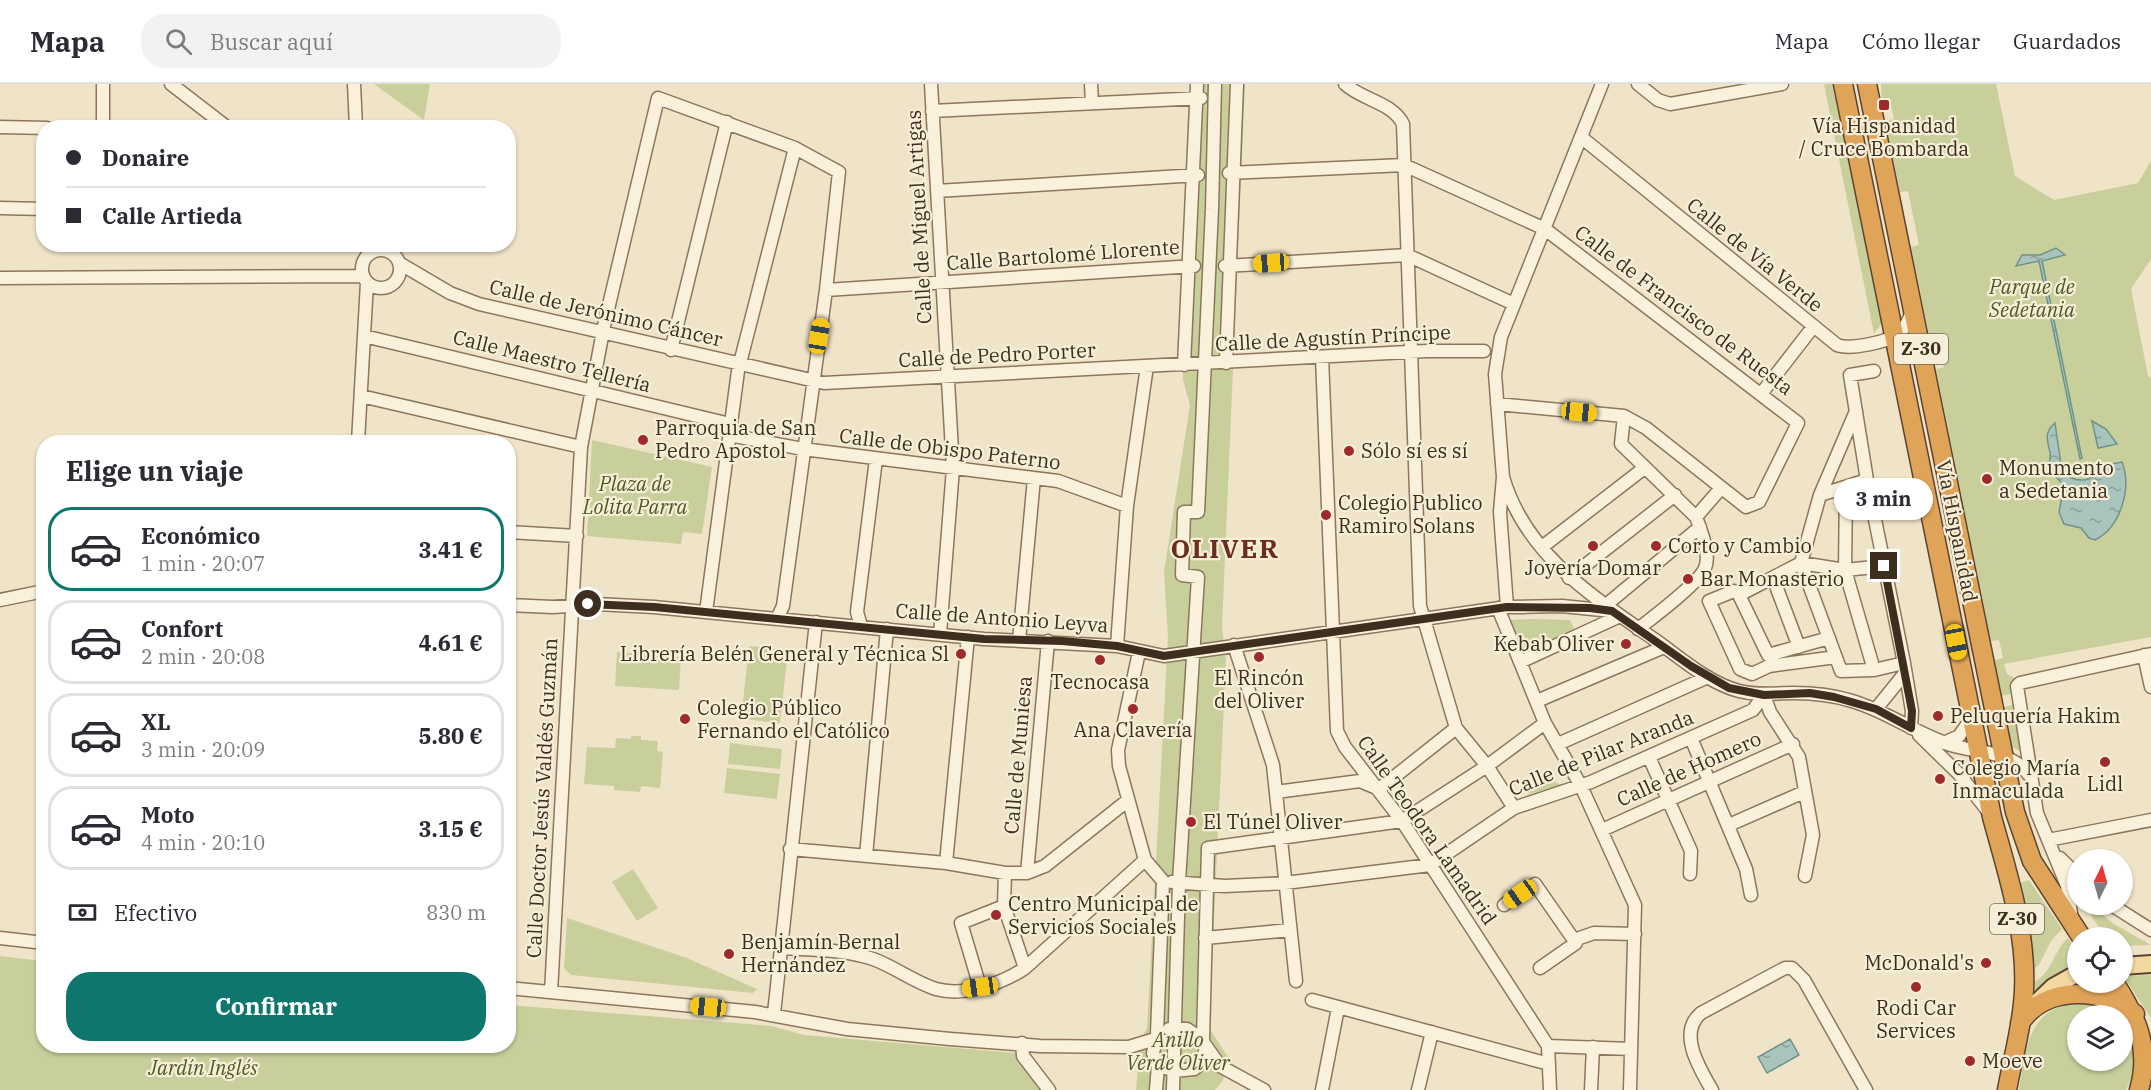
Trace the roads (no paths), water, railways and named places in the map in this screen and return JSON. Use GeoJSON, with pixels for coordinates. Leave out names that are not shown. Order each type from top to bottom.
{"type":"FeatureCollection","features":[{"type":"Feature","properties":{"kind":"highway","name":"Vía Hispanidad"},"geometry":{"type":"LineString","coordinates":[[1843,84],[1992,817],[2019,927],[2024,975],[2020,1023],[2007,1090]]}},
{"type":"Feature","properties":{"kind":"highway","name":"Vía Hispanidad"},"geometry":{"type":"LineString","coordinates":[[1867,84],[1912,312],[2024,843],[2042,879],[2074,927]]}},
{"type":"Feature","properties":{"kind":"highway"},"geometry":{"type":"LineString","coordinates":[[2121,993],[2135,1014],[2148,1045],[2145,1080]]}},
{"type":"Feature","properties":{"kind":"highway"},"geometry":{"type":"LineString","coordinates":[[2031,1008],[2052,997],[2082,994],[2117,1003],[2135,1014]]}},
{"type":"Feature","properties":{"kind":"highway","name":"Vía Hispanidad"},"geometry":{"type":"LineString","coordinates":[[2020,1023],[2031,1008]]}},
{"type":"Feature","properties":{"kind":"main road"},"geometry":{"type":"LineString","coordinates":[[2133,965],[2151,964]]}},
{"type":"Feature","properties":{"kind":"main road"},"geometry":{"type":"LineString","coordinates":[[2031,1008],[2053,987],[2067,979]]}},
{"type":"Feature","properties":{"kind":"street"},"geometry":{"type":"LineString","coordinates":[[103,84],[104,120]]}},
{"type":"Feature","properties":{"kind":"street"},"geometry":{"type":"LineString","coordinates":[[171,84],[218,120]]}},
{"type":"Feature","properties":{"kind":"street"},"geometry":{"type":"LineString","coordinates":[[354,84],[356,120]]}},
{"type":"Feature","properties":{"kind":"street","name":"Calle de Miguel Artigas"},"geometry":{"type":"LineString","coordinates":[[931,84],[953,468],[940,634]]}},
{"type":"Feature","properties":{"kind":"street"},"geometry":{"type":"LineString","coordinates":[[1091,84],[1092,103]]}},
{"type":"Feature","properties":{"kind":"street"},"geometry":{"type":"LineString","coordinates":[[1184,365],[1192,266],[1197,84]]}},
{"type":"Feature","properties":{"kind":"street"},"geometry":{"type":"LineString","coordinates":[[1173,1090],[1179,882],[1198,577],[1182,575],[1184,512],[1198,512],[1215,84]]}},
{"type":"Feature","properties":{"kind":"street"},"geometry":{"type":"LineString","coordinates":[[1226,363],[1227,266],[1237,84]]}},
{"type":"Feature","properties":{"kind":"street"},"geometry":{"type":"LineString","coordinates":[[1345,84],[1399,116],[1403,124],[1422,618],[1456,728],[1486,766],[1514,808]]}},
{"type":"Feature","properties":{"kind":"street"},"geometry":{"type":"LineString","coordinates":[[1602,84],[1514,304],[1495,363],[1503,477],[1499,504],[1503,608],[1520,662],[1545,723],[1581,786],[1633,900],[1635,934],[1630,1090]]}},
{"type":"Feature","properties":{"kind":"street"},"geometry":{"type":"LineString","coordinates":[[1638,84],[1658,100],[1670,104],[1782,84]]}},
{"type":"Feature","properties":{"kind":"street","name":"Calle Doctor Jesús Valdés Guzmán"},"geometry":{"type":"LineString","coordinates":[[551,993],[581,447],[603,333],[658,98],[727,122]]}},
{"type":"Feature","properties":{"kind":"street"},"geometry":{"type":"LineString","coordinates":[[932,111],[1198,98]]}},
{"type":"Feature","properties":{"kind":"street"},"geometry":{"type":"LineString","coordinates":[[671,350],[727,122],[795,148],[839,172],[826,290],[783,606],[777,619]]}},
{"type":"Feature","properties":{"kind":"street"},"geometry":{"type":"LineString","coordinates":[[0,126],[36,128]]}},
{"type":"Feature","properties":{"kind":"street","name":"Calle de Vía Verde"},"geometry":{"type":"LineString","coordinates":[[1581,137],[1813,327],[1842,347],[1895,336]]}},
{"type":"Feature","properties":{"kind":"street"},"geometry":{"type":"LineString","coordinates":[[706,612],[740,365],[795,148]]}},
{"type":"Feature","properties":{"kind":"street"},"geometry":{"type":"LineString","coordinates":[[1231,172],[1404,165]]}},
{"type":"Feature","properties":{"kind":"street","name":"Calle de Francisco de Ruesta"},"geometry":{"type":"LineString","coordinates":[[1404,165],[1545,229],[1798,423],[1760,502],[1746,507],[1721,488]]}},
{"type":"Feature","properties":{"kind":"street"},"geometry":{"type":"LineString","coordinates":[[937,191],[1195,175]]}},
{"type":"Feature","properties":{"kind":"street"},"geometry":{"type":"LineString","coordinates":[[0,208],[36,209]]}},
{"type":"Feature","properties":{"kind":"street"},"geometry":{"type":"LineString","coordinates":[[358,435],[364,336],[363,252]]}},
{"type":"Feature","properties":{"kind":"street"},"geometry":{"type":"LineString","coordinates":[[364,261],[373,252]]}},
{"type":"Feature","properties":{"kind":"street"},"geometry":{"type":"LineString","coordinates":[[0,278],[365,279],[376,288],[390,286],[398,278],[399,263],[388,252]]}},
{"type":"Feature","properties":{"kind":"street"},"geometry":{"type":"LineString","coordinates":[[1227,266],[1407,255],[1514,304]]}},
{"type":"Feature","properties":{"kind":"street","name":"Calle de Jerónimo Cáncer"},"geometry":{"type":"LineString","coordinates":[[399,263],[464,299],[671,350],[812,381]]}},
{"type":"Feature","properties":{"kind":"street","name":"Calle Bartolomé Llorente"},"geometry":{"type":"LineString","coordinates":[[826,290],[1192,266]]}},
{"type":"Feature","properties":{"kind":"street"},"geometry":{"type":"LineString","coordinates":[[1895,336],[1905,326],[1912,312]]}},
{"type":"Feature","properties":{"kind":"street"},"geometry":{"type":"LineString","coordinates":[[1761,394],[1813,327]]}},
{"type":"Feature","properties":{"kind":"street","name":"Calle Maestro Tellería"},"geometry":{"type":"LineString","coordinates":[[364,336],[592,391],[730,430]]}},
{"type":"Feature","properties":{"kind":"street"},"geometry":{"type":"LineString","coordinates":[[1495,363],[1484,351],[1501,339]]}},
{"type":"Feature","properties":{"kind":"street","name":"Calle de Agustín Príncipe"},"geometry":{"type":"LineString","coordinates":[[1184,365],[1411,352],[1484,351]]}},
{"type":"Feature","properties":{"kind":"street","name":"Calle Teodora Lamadrid"},"geometry":{"type":"LineString","coordinates":[[1322,357],[1338,731],[1345,747],[1402,821],[1548,1046],[1550,1090]]}},
{"type":"Feature","properties":{"kind":"street","name":"Calle de Pedro Porter"},"geometry":{"type":"LineString","coordinates":[[812,381],[835,383],[1184,365]]}},
{"type":"Feature","properties":{"kind":"street"},"geometry":{"type":"LineString","coordinates":[[1117,646],[1127,506],[1148,366]]}},
{"type":"Feature","properties":{"kind":"street"},"geometry":{"type":"LineString","coordinates":[[1874,371],[1850,375],[1867,480],[1912,711],[1911,728],[1959,774],[1992,817]]}},
{"type":"Feature","properties":{"kind":"street"},"geometry":{"type":"LineString","coordinates":[[361,396],[581,447]]}},
{"type":"Feature","properties":{"kind":"street"},"geometry":{"type":"LineString","coordinates":[[1497,404],[1624,416],[1646,428],[1721,488],[1698,522],[1613,611],[1520,662]]}},
{"type":"Feature","properties":{"kind":"street"},"geometry":{"type":"LineString","coordinates":[[1856,411],[1820,495],[1801,563],[1841,671],[1904,668]]}},
{"type":"Feature","properties":{"kind":"street"},"geometry":{"type":"LineString","coordinates":[[1624,416],[1621,444],[1644,469],[1674,495],[1698,522],[1707,567],[1638,629]]}},
{"type":"Feature","properties":{"kind":"street","name":"Calle de Obispo Paterno"},"geometry":{"type":"LineString","coordinates":[[730,430],[803,449],[1066,483],[1127,506]]}},
{"type":"Feature","properties":{"kind":"street"},"geometry":{"type":"LineString","coordinates":[[861,626],[856,612],[876,459]]}},
{"type":"Feature","properties":{"kind":"street"},"geometry":{"type":"LineString","coordinates":[[1542,547],[1644,469]]}},
{"type":"Feature","properties":{"kind":"street"},"geometry":{"type":"LineString","coordinates":[[1503,477],[1515,507],[1542,547],[1572,581],[1708,677],[1737,690],[1764,695],[1821,694],[1876,709],[1944,743],[1979,753],[2004,756],[2016,761],[2029,775]]}},
{"type":"Feature","properties":{"kind":"street"},"geometry":{"type":"LineString","coordinates":[[1019,641],[1034,478]]}},
{"type":"Feature","properties":{"kind":"street"},"geometry":{"type":"LineString","coordinates":[[1820,495],[1867,480]]}},
{"type":"Feature","properties":{"kind":"street"},"geometry":{"type":"LineString","coordinates":[[1846,487],[1845,570],[1874,670]]}},
{"type":"Feature","properties":{"kind":"street"},"geometry":{"type":"LineString","coordinates":[[1572,581],[1674,495]]}},
{"type":"Feature","properties":{"kind":"street"},"geometry":{"type":"LineString","coordinates":[[516,532],[577,536]]}},
{"type":"Feature","properties":{"kind":"street"},"geometry":{"type":"LineString","coordinates":[[1836,657],[1769,666],[1752,674],[1740,669],[1708,601],[1737,593],[1801,563],[1845,570],[1884,566]]}},
{"type":"Feature","properties":{"kind":"street"},"geometry":{"type":"LineString","coordinates":[[1773,578],[1799,646]]}},
{"type":"Feature","properties":{"kind":"street"},"geometry":{"type":"LineString","coordinates":[[1562,606],[1573,598],[1572,581]]}},
{"type":"Feature","properties":{"kind":"street"},"geometry":{"type":"LineString","coordinates":[[0,600],[36,593]]}},
{"type":"Feature","properties":{"kind":"street"},"geometry":{"type":"LineString","coordinates":[[1737,593],[1768,655],[1828,638]]}},
{"type":"Feature","properties":{"kind":"street","name":"Calle de Antonio Leyva"},"geometry":{"type":"LineString","coordinates":[[516,605],[596,604],[706,612],[968,637],[1117,646],[1164,656],[1332,630],[1503,608],[1562,606],[1613,611]]}},
{"type":"Feature","properties":{"kind":"street"},"geometry":{"type":"LineString","coordinates":[[774,1014],[816,622]]}},
{"type":"Feature","properties":{"kind":"street"},"geometry":{"type":"LineString","coordinates":[[866,856],[887,629]]}},
{"type":"Feature","properties":{"kind":"street"},"geometry":{"type":"LineString","coordinates":[[946,863],[968,637]]}},
{"type":"Feature","properties":{"kind":"street","name":"Calle de Muniesa"},"geometry":{"type":"LineString","coordinates":[[1027,873],[1048,641]]}},
{"type":"Feature","properties":{"kind":"street"},"geometry":{"type":"LineString","coordinates":[[1234,645],[1273,765],[1296,981]]}},
{"type":"Feature","properties":{"kind":"street"},"geometry":{"type":"LineString","coordinates":[[1537,701],[1664,647]]}},
{"type":"Feature","properties":{"kind":"street"},"geometry":{"type":"LineString","coordinates":[[1139,652],[1118,750],[1127,801],[1145,860],[1163,881],[1155,1062],[1156,1090]]}},
{"type":"Feature","properties":{"kind":"street"},"geometry":{"type":"LineString","coordinates":[[2148,654],[2151,687]]}},
{"type":"Feature","properties":{"kind":"street","name":"Vía Hispanidad"},"geometry":{"type":"LineString","coordinates":[[2076,927],[2067,886],[2055,852],[2037,813],[2029,775],[2030,758],[2017,686],[2020,683],[2148,654]]}},
{"type":"Feature","properties":{"kind":"street"},"geometry":{"type":"LineString","coordinates":[[1876,709],[1904,668]]}},
{"type":"Feature","properties":{"kind":"street"},"geometry":{"type":"LineString","coordinates":[[1558,744],[1708,677]]}},
{"type":"Feature","properties":{"kind":"street"},"geometry":{"type":"LineString","coordinates":[[1764,695],[1770,712],[1793,744],[1799,757],[1813,835],[1805,876]]}},
{"type":"Feature","properties":{"kind":"street","name":"Calle de Pilar Aranda"},"geometry":{"type":"LineString","coordinates":[[1163,881],[1206,885],[1285,883],[1430,865],[1514,808],[1581,786],[1753,710],[1764,695]]}},
{"type":"Feature","properties":{"kind":"street"},"geometry":{"type":"LineString","coordinates":[[1944,743],[1959,736],[1972,718]]}},
{"type":"Feature","properties":{"kind":"street"},"geometry":{"type":"LineString","coordinates":[[1198,1066],[1204,1043],[1208,848],[1402,821],[1486,766],[1545,723]]}},
{"type":"Feature","properties":{"kind":"street"},"geometry":{"type":"LineString","coordinates":[[1276,792],[1360,781],[1379,789],[1456,728]]}},
{"type":"Feature","properties":{"kind":"street"},"geometry":{"type":"LineString","coordinates":[[1691,738],[1746,869],[1751,895]]}},
{"type":"Feature","properties":{"kind":"street","name":"Calle de Homero"},"geometry":{"type":"LineString","coordinates":[[1602,830],[1793,744]]}},
{"type":"Feature","properties":{"kind":"street"},"geometry":{"type":"LineString","coordinates":[[1649,757],[1691,851],[1690,874]]}},
{"type":"Feature","properties":{"kind":"street"},"geometry":{"type":"LineString","coordinates":[[1729,825],[1804,792]]}},
{"type":"Feature","properties":{"kind":"street"},"geometry":{"type":"LineString","coordinates":[[790,849],[946,863],[1005,873],[1027,873],[1045,866],[1127,801]]}},
{"type":"Feature","properties":{"kind":"street"},"geometry":{"type":"LineString","coordinates":[[2048,840],[2151,820]]}},
{"type":"Feature","properties":{"kind":"street"},"geometry":{"type":"LineString","coordinates":[[2055,852],[2067,865]]}},
{"type":"Feature","properties":{"kind":"street"},"geometry":{"type":"LineString","coordinates":[[781,948],[850,954],[873,959],[938,989],[980,987],[1025,968],[1145,860]]}},
{"type":"Feature","properties":{"kind":"street"},"geometry":{"type":"LineString","coordinates":[[1005,873],[1004,906],[1025,968]]}},
{"type":"Feature","properties":{"kind":"street"},"geometry":{"type":"LineString","coordinates":[[1504,905],[1535,884],[1576,943],[1540,968]]}},
{"type":"Feature","properties":{"kind":"street"},"geometry":{"type":"LineString","coordinates":[[980,987],[961,923],[1004,906]]}},
{"type":"Feature","properties":{"kind":"street"},"geometry":{"type":"LineString","coordinates":[[2127,915],[2151,930]]}},
{"type":"Feature","properties":{"kind":"street"},"geometry":{"type":"LineString","coordinates":[[1205,938],[1290,930]]}},
{"type":"Feature","properties":{"kind":"street"},"geometry":{"type":"LineString","coordinates":[[1574,940],[1594,933],[1635,934]]}},
{"type":"Feature","properties":{"kind":"street"},"geometry":{"type":"LineString","coordinates":[[0,938],[36,942]]}},
{"type":"Feature","properties":{"kind":"street"},"geometry":{"type":"LineString","coordinates":[[1712,1090],[1694,1056],[1691,1033],[1693,1021],[1701,1013],[1785,968],[1792,968],[1804,980],[1866,1090]]}},
{"type":"Feature","properties":{"kind":"street"},"geometry":{"type":"LineString","coordinates":[[516,989],[774,1014],[855,1030],[1022,1043],[1129,1047],[1174,1028],[1192,1031],[1204,1043],[1219,1065],[1248,1090]]}},
{"type":"Feature","properties":{"kind":"street"},"geometry":{"type":"LineString","coordinates":[[1312,1000],[1549,1064]]}},
{"type":"Feature","properties":{"kind":"street"},"geometry":{"type":"LineString","coordinates":[[1322,1090],[1338,1008]]}},
{"type":"Feature","properties":{"kind":"street"},"geometry":{"type":"LineString","coordinates":[[1418,1090],[1432,1032]]}},
{"type":"Feature","properties":{"kind":"street"},"geometry":{"type":"LineString","coordinates":[[1022,1043],[1023,1056],[1049,1090]]}},
{"type":"Feature","properties":{"kind":"street"},"geometry":{"type":"LineString","coordinates":[[1548,1046],[1631,1049]]}},
{"type":"Feature","properties":{"kind":"street"},"geometry":{"type":"LineString","coordinates":[[1129,1047],[1174,1071],[1188,1071],[1198,1066],[1219,1065]]}},
{"type":"Feature","properties":{"kind":"street"},"geometry":{"type":"LineString","coordinates":[[1591,1090],[1593,1047]]}},
{"type":"Feature","properties":{"kind":"street"},"geometry":{"type":"LineString","coordinates":[[1235,1077],[1264,1090]]}},
{"type":"Feature","properties":{"kind":"water"},"geometry":{"type":"Polygon","coordinates":[[[2056,248],[2065,255],[2042,261],[2082,458],[2080,459],[2039,261],[2016,266],[2022,255],[2040,255],[2056,248]]]}},
{"type":"Feature","properties":{"kind":"water"},"geometry":{"type":"Polygon","coordinates":[[[2092,421],[2106,429],[2117,444],[2098,448],[2092,421]]]}},
{"type":"Feature","properties":{"kind":"water"},"geometry":{"type":"Polygon","coordinates":[[[2055,423],[2061,465],[2071,478],[2089,479],[2101,466],[2122,462],[2126,483],[2122,506],[2112,526],[2095,540],[2089,538],[2081,528],[2064,524],[2059,512],[2064,486],[2049,468],[2050,454],[2047,440],[2049,430],[2055,423]]]}},
{"type":"Feature","properties":{"kind":"water"},"geometry":{"type":"Polygon","coordinates":[[[1790,1039],[1799,1055],[1767,1073],[1758,1057],[1790,1039]]]}},
{"type":"Feature","properties":{"kind":"place","name":"Vía Hispanidad / Cruce Bombarda"},"geometry":{"type":"Point","coordinates":[1884,105]}},
{"type":"Feature","properties":{"kind":"place","name":"Parroquia de San Pedro Apostol"},"geometry":{"type":"Point","coordinates":[643,440]}},
{"type":"Feature","properties":{"kind":"place","name":"Sólo sí es sí"},"geometry":{"type":"Point","coordinates":[1349,451]}},
{"type":"Feature","properties":{"kind":"place","name":"Monumento a Sedetania"},"geometry":{"type":"Point","coordinates":[1987,479]}},
{"type":"Feature","properties":{"kind":"place","name":"Colegio Publico Ramiro Solans"},"geometry":{"type":"Point","coordinates":[1326,515]}},
{"type":"Feature","properties":{"kind":"place","name":"Joyería Domar"},"geometry":{"type":"Point","coordinates":[1593,546]}},
{"type":"Feature","properties":{"kind":"place","name":"Corto y Cambio"},"geometry":{"type":"Point","coordinates":[1656,546]}},
{"type":"Feature","properties":{"kind":"place","name":"Bar Monasterio"},"geometry":{"type":"Point","coordinates":[1688,579]}},
{"type":"Feature","properties":{"kind":"place","name":"Kebab Oliver"},"geometry":{"type":"Point","coordinates":[1626,644]}},
{"type":"Feature","properties":{"kind":"place","name":"Librería Belén General y Técnica Sl"},"geometry":{"type":"Point","coordinates":[961,654]}},
{"type":"Feature","properties":{"kind":"place","name":"El Rincón del Oliver"},"geometry":{"type":"Point","coordinates":[1259,657]}},
{"type":"Feature","properties":{"kind":"place","name":"Tecnocasa"},"geometry":{"type":"Point","coordinates":[1100,660]}},
{"type":"Feature","properties":{"kind":"place","name":"Ana Clavería"},"geometry":{"type":"Point","coordinates":[1133,709]}},
{"type":"Feature","properties":{"kind":"place","name":"Peluquería Hakim"},"geometry":{"type":"Point","coordinates":[1938,716]}},
{"type":"Feature","properties":{"kind":"place","name":"Colegio Público Fernando el Católico"},"geometry":{"type":"Point","coordinates":[685,719]}},
{"type":"Feature","properties":{"kind":"place","name":"Lidl"},"geometry":{"type":"Point","coordinates":[2105,762]}},
{"type":"Feature","properties":{"kind":"place","name":"Colegio María Inmaculada"},"geometry":{"type":"Point","coordinates":[1940,779]}},
{"type":"Feature","properties":{"kind":"place","name":"El Túnel Oliver"},"geometry":{"type":"Point","coordinates":[1191,822]}},
{"type":"Feature","properties":{"kind":"place","name":"Centro Municipal de Servicios Sociales"},"geometry":{"type":"Point","coordinates":[996,915]}},
{"type":"Feature","properties":{"kind":"place","name":"Benjamín Bernal Hernández"},"geometry":{"type":"Point","coordinates":[729,954]}},
{"type":"Feature","properties":{"kind":"place","name":"McDonald's"},"geometry":{"type":"Point","coordinates":[1986,963]}},
{"type":"Feature","properties":{"kind":"place","name":"Rodi Car Services"},"geometry":{"type":"Point","coordinates":[1916,987]}},
{"type":"Feature","properties":{"kind":"place","name":"Moeve"},"geometry":{"type":"Point","coordinates":[1970,1061]}},
{"type":"Feature","properties":{"kind":"district","name":"OLIVER"},"geometry":{"type":"Point","coordinates":[1225,549]}},
{"type":"Feature","properties":{"kind":"park label","name":"Parque de Sedetania"},"geometry":{"type":"Point","coordinates":[2032,298]}},
{"type":"Feature","properties":{"kind":"park label","name":"Plaza de Lolita Parra"},"geometry":{"type":"Point","coordinates":[635,496]}},
{"type":"Feature","properties":{"kind":"park label","name":"Anillo Verde Oliver"},"geometry":{"type":"Point","coordinates":[1178,1052]}},
{"type":"Feature","properties":{"kind":"park label","name":"Jardín Inglés"},"geometry":{"type":"Point","coordinates":[203,1068]}}]}
